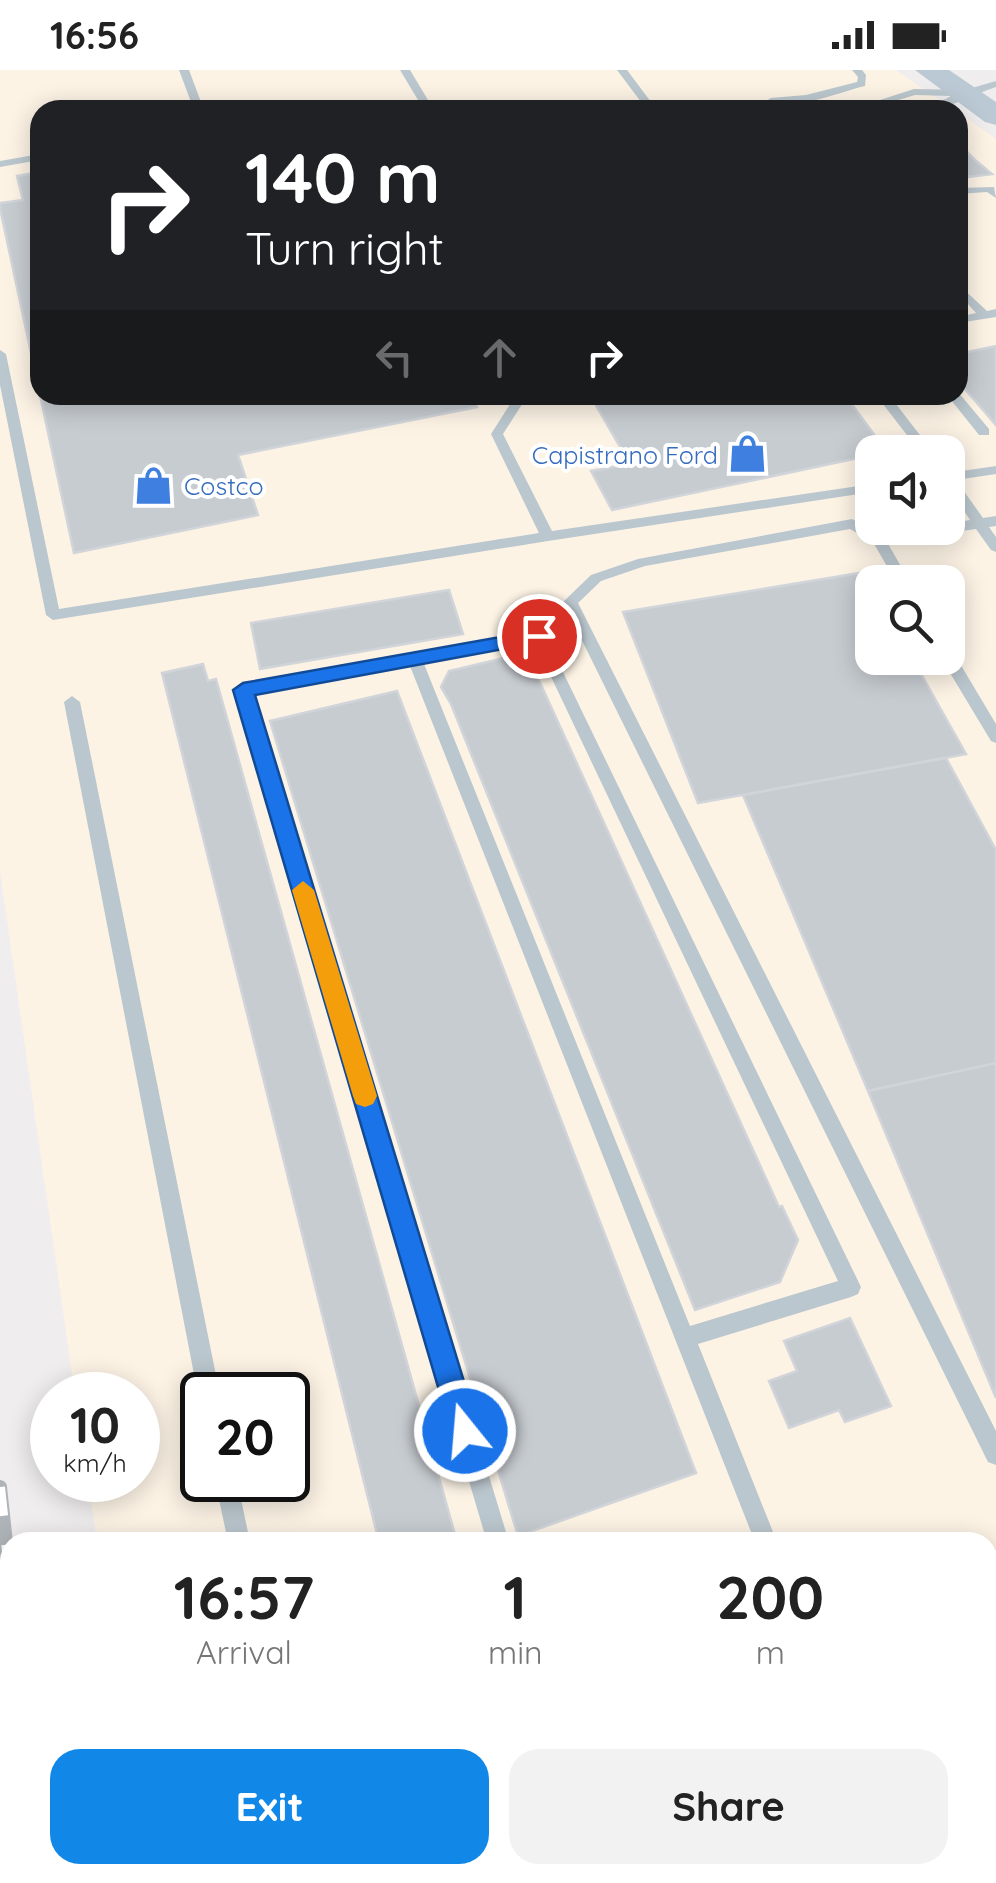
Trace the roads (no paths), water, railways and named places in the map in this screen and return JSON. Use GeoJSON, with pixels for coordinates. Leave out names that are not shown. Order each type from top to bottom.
{"type":"FeatureCollection","features":[{"type":"Feature","properties":{"kind":"main road"},"geometry":{"type":"LineString","coordinates":[[930,70],[975,81],[996,77]]}},
{"type":"Feature","properties":{"kind":"main road"},"geometry":{"type":"LineString","coordinates":[[975,81],[996,116]]}},
{"type":"Feature","properties":{"kind":"lane"},"geometry":{"type":"LineString","coordinates":[[184,70],[194,100]]}},
{"type":"Feature","properties":{"kind":"lane"},"geometry":{"type":"LineString","coordinates":[[405,70],[423,100]]}},
{"type":"Feature","properties":{"kind":"lane"},"geometry":{"type":"LineString","coordinates":[[622,70],[644,100]]}},
{"type":"Feature","properties":{"kind":"lane"},"geometry":{"type":"LineString","coordinates":[[771,100],[806,98],[861,84],[863,77],[856,70]]}},
{"type":"Feature","properties":{"kind":"lane"},"geometry":{"type":"LineString","coordinates":[[887,100],[975,81],[996,84]]}},
{"type":"Feature","properties":{"kind":"lane"},"geometry":{"type":"LineString","coordinates":[[946,100],[975,81]]}},
{"type":"Feature","properties":{"kind":"lane"},"geometry":{"type":"LineString","coordinates":[[0,164],[30,159]]}},
{"type":"Feature","properties":{"kind":"lane"},"geometry":{"type":"LineString","coordinates":[[968,190],[990,189],[996,195]]}},
{"type":"Feature","properties":{"kind":"lane"},"geometry":{"type":"LineString","coordinates":[[968,295],[990,314]]}},
{"type":"Feature","properties":{"kind":"lane"},"geometry":{"type":"LineString","coordinates":[[0,354],[53,615],[855,491]]}},
{"type":"Feature","properties":{"kind":"lane"},"geometry":{"type":"LineString","coordinates":[[516,405],[498,434],[548,536]]}},
{"type":"Feature","properties":{"kind":"lane"},"geometry":{"type":"LineString","coordinates":[[890,405],[914,435]]}},
{"type":"Feature","properties":{"kind":"lane"},"geometry":{"type":"LineString","coordinates":[[961,405],[984,432]]}},
{"type":"Feature","properties":{"kind":"lane"},"geometry":{"type":"LineString","coordinates":[[965,475],[996,470]]}},
{"type":"Feature","properties":{"kind":"lane"},"geometry":{"type":"LineString","coordinates":[[965,503],[996,547]]}},
{"type":"Feature","properties":{"kind":"lane"},"geometry":{"type":"LineString","coordinates":[[965,526],[996,521]]}},
{"type":"Feature","properties":{"kind":"lane"},"geometry":{"type":"LineString","coordinates":[[855,526],[643,562],[596,578],[570,602],[996,1454]]}},
{"type":"Feature","properties":{"kind":"lane"},"geometry":{"type":"LineString","coordinates":[[495,1532],[243,690],[539,636],[852,1287],[685,1338]]}},
{"type":"Feature","properties":{"kind":"lane"},"geometry":{"type":"LineString","coordinates":[[415,660],[762,1532]]}},
{"type":"Feature","properties":{"kind":"lane"},"geometry":{"type":"LineString","coordinates":[[959,675],[996,737]]}},
{"type":"Feature","properties":{"kind":"lane"},"geometry":{"type":"LineString","coordinates":[[72,702],[204,1372]]}},
{"type":"Feature","properties":{"kind":"lane"},"geometry":{"type":"LineString","coordinates":[[230,1502],[236,1532]]}},
{"type":"Feature","properties":{"kind":"railway"},"geometry":{"type":"LineString","coordinates":[[0,1487],[5,1532]]}},
{"type":"Feature","properties":{"kind":"place","name":"Capistrano Ford"},"geometry":{"type":"Point","coordinates":[748,454]}},
{"type":"Feature","properties":{"kind":"place","name":"Costco"},"geometry":{"type":"Point","coordinates":[154,485]}}]}
